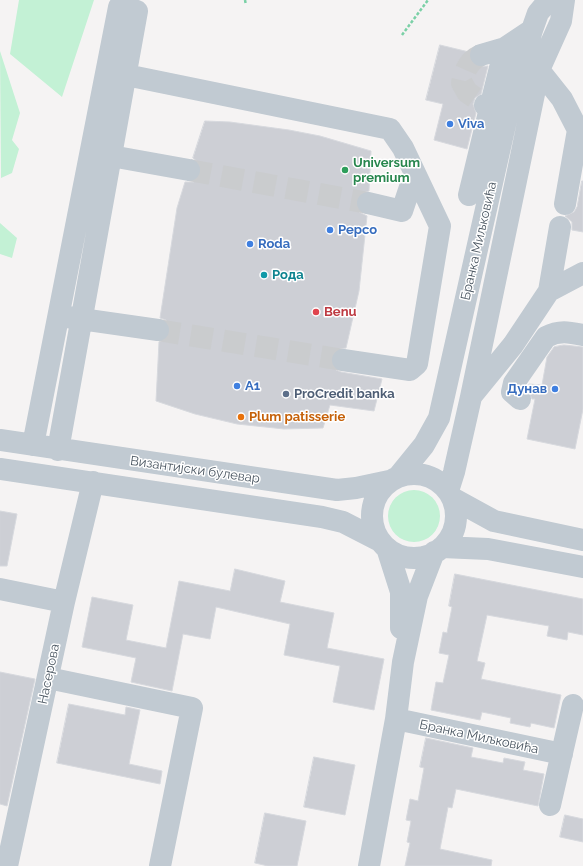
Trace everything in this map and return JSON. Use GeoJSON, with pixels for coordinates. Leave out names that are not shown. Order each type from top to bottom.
{"type":"FeatureCollection","features":[{"type":"Feature","properties":{"kind":"street","name":"Бранка Миљковића"},"geometry":{"type":"LineString","coordinates":[[394,479],[424,445],[439,418],[454,350],[494,110],[532,30],[538,14],[549,0]]}},
{"type":"Feature","properties":{"kind":"street","name":"Бранка Миљковића"},"geometry":{"type":"LineString","coordinates":[[450,495],[538,70],[561,21],[564,0]]}},
{"type":"Feature","properties":{"kind":"street"},"geometry":{"type":"LineString","coordinates":[[33,445],[119,7],[137,11],[107,180],[80,319],[58,450]]}},
{"type":"Feature","properties":{"kind":"street"},"geometry":{"type":"LineString","coordinates":[[481,55],[505,48],[532,30]]}},
{"type":"Feature","properties":{"kind":"street"},"geometry":{"type":"LineString","coordinates":[[469,195],[494,110],[505,48]]}},
{"type":"Feature","properties":{"kind":"street"},"geometry":{"type":"LineString","coordinates":[[538,70],[562,99],[580,131],[564,204]]}},
{"type":"Feature","properties":{"kind":"street"},"geometry":{"type":"LineString","coordinates":[[126,75],[390,129],[403,148],[414,175],[440,226],[417,364],[410,370],[343,360]]}},
{"type":"Feature","properties":{"kind":"street"},"geometry":{"type":"LineString","coordinates":[[100,98],[121,102]]}},
{"type":"Feature","properties":{"kind":"street"},"geometry":{"type":"LineString","coordinates":[[111,156],[189,170]]}},
{"type":"Feature","properties":{"kind":"street"},"geometry":{"type":"LineString","coordinates":[[85,174],[107,180]]}},
{"type":"Feature","properties":{"kind":"street"},"geometry":{"type":"LineString","coordinates":[[368,203],[402,211],[414,175]]}},
{"type":"Feature","properties":{"kind":"street"},"geometry":{"type":"LineString","coordinates":[[471,397],[513,345],[549,291],[560,227]]}},
{"type":"Feature","properties":{"kind":"street"},"geometry":{"type":"LineString","coordinates":[[549,291],[583,273]]}},
{"type":"Feature","properties":{"kind":"street"},"geometry":{"type":"LineString","coordinates":[[58,316],[158,330]]}},
{"type":"Feature","properties":{"kind":"street"},"geometry":{"type":"LineString","coordinates":[[520,399],[512,392],[514,383],[532,367],[546,338],[554,333],[565,331],[583,335]]}},
{"type":"Feature","properties":{"kind":"street"},"geometry":{"type":"LineString","coordinates":[[422,336],[454,350]]}},
{"type":"Feature","properties":{"kind":"street","name":"Византијски булевар"},"geometry":{"type":"LineString","coordinates":[[0,440],[58,450],[337,490],[356,488],[394,479]]}},
{"type":"Feature","properties":{"kind":"street","name":"Византијски булевар"},"geometry":{"type":"LineString","coordinates":[[0,469],[322,517],[343,522],[384,544]]}},
{"type":"Feature","properties":{"kind":"street"},"geometry":{"type":"LineString","coordinates":[[403,662],[401,637],[401,592],[384,544],[375,531],[372,509],[375,498],[381,489],[394,479],[412,474],[426,475],[438,482],[450,495],[494,521],[583,540]]}},
{"type":"Feature","properties":{"kind":"street","name":"Насерова"},"geometry":{"type":"LineString","coordinates":[[7,866],[64,602],[93,482]]}},
{"type":"Feature","properties":{"kind":"street"},"geometry":{"type":"LineString","coordinates":[[370,866],[396,719],[403,662],[418,596],[438,550],[454,529],[456,519],[450,495]]}},
{"type":"Feature","properties":{"kind":"street"},"geometry":{"type":"LineString","coordinates":[[384,544],[398,554],[410,557],[422,557],[438,550],[488,549],[583,567]]}},
{"type":"Feature","properties":{"kind":"street"},"geometry":{"type":"LineString","coordinates":[[0,589],[64,602]]}},
{"type":"Feature","properties":{"kind":"street"},"geometry":{"type":"LineString","coordinates":[[48,678],[192,708],[160,866]]}},
{"type":"Feature","properties":{"kind":"street"},"geometry":{"type":"LineString","coordinates":[[550,805],[572,705]]}},
{"type":"Feature","properties":{"kind":"street","name":"Бранка Миљковића"},"geometry":{"type":"LineString","coordinates":[[396,719],[562,754]]}},
{"type":"Feature","properties":{"kind":"path"},"geometry":{"type":"LineString","coordinates":[[245,0],[246,5]]}},
{"type":"Feature","properties":{"kind":"path"},"geometry":{"type":"LineString","coordinates":[[402,35],[428,0]]}},
{"type":"Feature","properties":{"kind":"green space"},"geometry":{"type":"Polygon","coordinates":[[[19,0],[94,0],[62,97],[10,54],[19,0]]]}},
{"type":"Feature","properties":{"kind":"green space"},"geometry":{"type":"Polygon","coordinates":[[[0,51],[20,113],[12,140],[19,149],[12,173],[1,178],[0,51]]]}},
{"type":"Feature","properties":{"kind":"green space"},"geometry":{"type":"Polygon","coordinates":[[[0,223],[17,238],[12,258],[0,254],[0,223]]]}},
{"type":"Feature","properties":{"kind":"green space"},"geometry":{"type":"Polygon","coordinates":[[[409,490],[419,490],[433,497],[440,511],[440,521],[433,535],[419,542],[409,542],[399,538],[392,531],[388,521],[388,511],[392,501],[399,494],[409,490]]]}},
{"type":"Feature","properties":{"kind":"building"},"geometry":{"type":"Polygon","coordinates":[[[440,45],[469,52],[469,59],[473,64],[478,67],[488,66],[481,94],[475,98],[473,104],[476,113],[467,149],[434,140],[443,104],[426,100],[440,45]]]}},
{"type":"Feature","properties":{"kind":"building","name":"Рода"},"geometry":{"type":"Polygon","coordinates":[[[205,121],[230,122],[289,130],[320,136],[371,151],[369,191],[359,194],[356,201],[356,207],[359,212],[367,216],[359,291],[346,348],[338,349],[333,353],[331,359],[332,365],[336,370],[341,372],[382,379],[374,411],[330,405],[323,428],[284,429],[237,424],[195,414],[156,401],[159,342],[168,338],[170,331],[170,326],[166,320],[160,318],[177,208],[185,182],[194,182],[201,173],[201,165],[193,158],[205,121]]]}},
{"type":"Feature","properties":{"kind":"building"},"geometry":{"type":"Polygon","coordinates":[[[582,181],[583,232],[572,230],[572,222],[565,216],[574,212],[577,207],[582,181]]]}},
{"type":"Feature","properties":{"kind":"building","name":"Дунав"},"geometry":{"type":"Polygon","coordinates":[[[564,345],[583,347],[583,409],[575,449],[527,439],[535,399],[532,399],[528,389],[529,384],[542,385],[547,357],[554,347],[564,345]]]}},
{"type":"Feature","properties":{"kind":"building"},"geometry":{"type":"Polygon","coordinates":[[[0,511],[17,514],[7,566],[0,566],[0,511]]]}},
{"type":"Feature","properties":{"kind":"building"},"geometry":{"type":"Polygon","coordinates":[[[235,569],[285,581],[280,602],[334,613],[327,648],[384,659],[374,710],[333,702],[340,666],[284,655],[290,624],[216,607],[210,639],[183,634],[172,691],[131,682],[136,658],[82,647],[92,597],[133,605],[126,640],[166,648],[179,581],[230,591],[235,569]]]}},
{"type":"Feature","properties":{"kind":"building"},"geometry":{"type":"Polygon","coordinates":[[[455,574],[583,599],[583,635],[568,632],[567,640],[547,636],[549,626],[487,615],[477,661],[485,663],[481,679],[561,695],[554,728],[531,723],[530,727],[510,723],[511,718],[482,712],[480,720],[431,710],[436,682],[443,683],[449,655],[439,653],[443,632],[447,633],[452,607],[449,606],[455,574]]]}},
{"type":"Feature","properties":{"kind":"building"},"geometry":{"type":"Polygon","coordinates":[[[0,672],[35,679],[7,806],[0,804],[0,672]]]}},
{"type":"Feature","properties":{"kind":"building"},"geometry":{"type":"Polygon","coordinates":[[[69,704],[125,715],[126,707],[140,710],[129,764],[162,771],[160,784],[57,763],[69,704]]]}},
{"type":"Feature","properties":{"kind":"building"},"geometry":{"type":"Polygon","coordinates":[[[426,738],[473,748],[471,757],[503,763],[504,758],[525,762],[523,770],[544,774],[538,806],[456,789],[452,808],[448,807],[440,849],[492,860],[491,866],[405,866],[410,843],[407,842],[411,821],[406,820],[410,799],[418,801],[424,768],[420,767],[426,738]]]}},
{"type":"Feature","properties":{"kind":"building"},"geometry":{"type":"Polygon","coordinates":[[[314,757],[355,765],[345,815],[304,807],[314,757]]]}},
{"type":"Feature","properties":{"kind":"building"},"geometry":{"type":"Polygon","coordinates":[[[265,813],[306,821],[297,866],[268,866],[255,863],[265,813]]]}},
{"type":"Feature","properties":{"kind":"building"},"geometry":{"type":"Polygon","coordinates":[[[565,815],[583,819],[583,842],[560,837],[565,815]]]}},
{"type":"Feature","properties":{"kind":"tunnel"},"geometry":{"type":"LineString","coordinates":[[481,55],[470,63],[464,74],[462,83],[467,92],[485,105]]}},
{"type":"Feature","properties":{"kind":"tunnel"},"geometry":{"type":"LineString","coordinates":[[189,170],[368,203]]}},
{"type":"Feature","properties":{"kind":"tunnel"},"geometry":{"type":"LineString","coordinates":[[158,330],[343,360]]}},
{"type":"Feature","properties":{"kind":"place","name":"Viva"},"geometry":{"type":"Point","coordinates":[450,124]}},
{"type":"Feature","properties":{"kind":"place","name":"Universum premium"},"geometry":{"type":"Point","coordinates":[345,170]}},
{"type":"Feature","properties":{"kind":"place","name":"Pepco"},"geometry":{"type":"Point","coordinates":[330,230]}},
{"type":"Feature","properties":{"kind":"place","name":"Roda"},"geometry":{"type":"Point","coordinates":[250,244]}},
{"type":"Feature","properties":{"kind":"place","name":"Рода"},"geometry":{"type":"Point","coordinates":[264,275]}},
{"type":"Feature","properties":{"kind":"place","name":"Benu"},"geometry":{"type":"Point","coordinates":[316,312]}},
{"type":"Feature","properties":{"kind":"place","name":"A1"},"geometry":{"type":"Point","coordinates":[237,386]}},
{"type":"Feature","properties":{"kind":"place","name":"Дунав"},"geometry":{"type":"Point","coordinates":[555,389]}},
{"type":"Feature","properties":{"kind":"place","name":"ProCredit banka"},"geometry":{"type":"Point","coordinates":[286,394]}},
{"type":"Feature","properties":{"kind":"place","name":"Plum patisserie"},"geometry":{"type":"Point","coordinates":[241,417]}}]}
